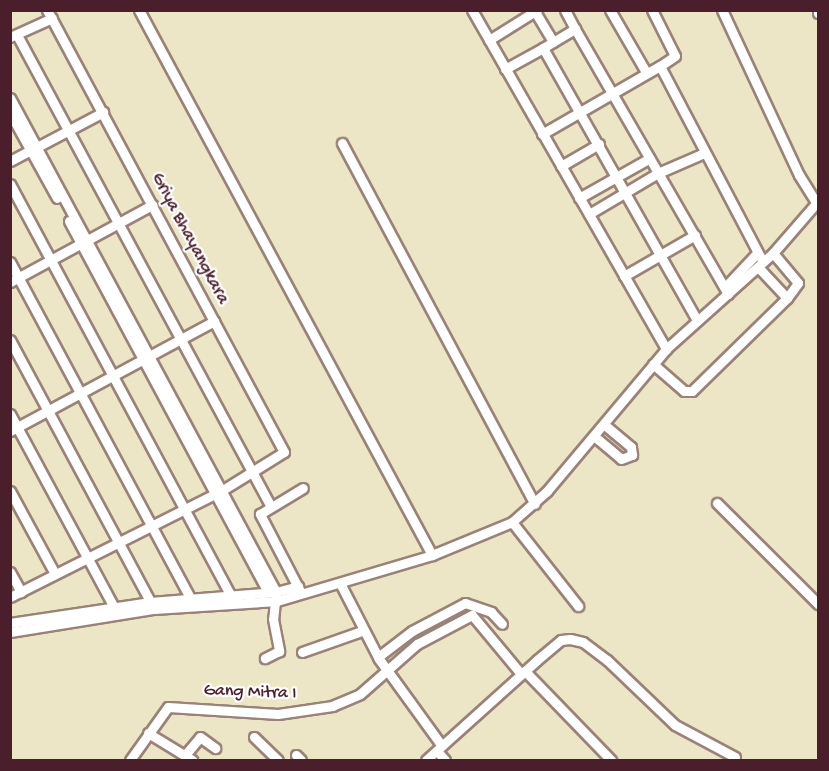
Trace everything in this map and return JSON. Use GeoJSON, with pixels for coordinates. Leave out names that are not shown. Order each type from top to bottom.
{"type":"FeatureCollection","features":[{"type":"Feature","properties":{"kind":"street"},"geometry":{"type":"LineString","coordinates":[[139,10],[432,555]]}},
{"type":"Feature","properties":{"kind":"street"},"geometry":{"type":"LineString","coordinates":[[471,10],[666,349]]}},
{"type":"Feature","properties":{"kind":"street"},"geometry":{"type":"LineString","coordinates":[[564,10],[726,291]]}},
{"type":"Feature","properties":{"kind":"street"},"geometry":{"type":"LineString","coordinates":[[610,10],[646,72]]}},
{"type":"Feature","properties":{"kind":"street"},"geometry":{"type":"LineString","coordinates":[[542,134],[675,56],[652,10]]}},
{"type":"Feature","properties":{"kind":"street"},"geometry":{"type":"LineString","coordinates":[[722,10],[818,203],[773,253],[726,291]]}},
{"type":"Feature","properties":{"kind":"street"},"geometry":{"type":"LineString","coordinates":[[489,40],[535,11],[553,42]]}},
{"type":"Feature","properties":{"kind":"street"},"geometry":{"type":"LineString","coordinates":[[50,14],[14,36],[120,223],[255,472],[270,505]]}},
{"type":"Feature","properties":{"kind":"street","name":"Griya Bhayangkara"},"geometry":{"type":"LineString","coordinates":[[50,14],[284,450],[282,457],[255,472]]}},
{"type":"Feature","properties":{"kind":"street"},"geometry":{"type":"LineString","coordinates":[[505,69],[575,29]]}},
{"type":"Feature","properties":{"kind":"street"},"geometry":{"type":"LineString","coordinates":[[543,48],[697,320]]}},
{"type":"Feature","properties":{"kind":"street"},"geometry":{"type":"LineString","coordinates":[[660,66],[761,264],[787,298]]}},
{"type":"Feature","properties":{"kind":"street"},"geometry":{"type":"LineString","coordinates":[[10,98],[34,149],[274,595],[273,620],[279,651],[266,658]]}},
{"type":"Feature","properties":{"kind":"street"},"geometry":{"type":"LineString","coordinates":[[10,161],[102,112]]}},
{"type":"Feature","properties":{"kind":"street"},"geometry":{"type":"LineString","coordinates":[[10,113],[34,149]]}},
{"type":"Feature","properties":{"kind":"street"},"geometry":{"type":"LineString","coordinates":[[342,143],[535,504]]}},
{"type":"Feature","properties":{"kind":"street"},"geometry":{"type":"LineString","coordinates":[[561,166],[599,144]]}},
{"type":"Feature","properties":{"kind":"street"},"geometry":{"type":"LineString","coordinates":[[589,214],[658,173],[704,153]]}},
{"type":"Feature","properties":{"kind":"street"},"geometry":{"type":"LineString","coordinates":[[579,198],[650,158]]}},
{"type":"Feature","properties":{"kind":"street"},"geometry":{"type":"LineString","coordinates":[[10,184],[230,593]]}},
{"type":"Feature","properties":{"kind":"street"},"geometry":{"type":"LineString","coordinates":[[15,280],[152,205]]}},
{"type":"Feature","properties":{"kind":"street"},"geometry":{"type":"LineString","coordinates":[[624,276],[694,235]]}},
{"type":"Feature","properties":{"kind":"street"},"geometry":{"type":"LineString","coordinates":[[653,364],[689,393],[787,298],[798,283],[773,253]]}},
{"type":"Feature","properties":{"kind":"street"},"geometry":{"type":"LineString","coordinates":[[10,622],[114,607],[274,595],[341,585],[432,555],[512,522],[535,504],[666,349],[726,291],[757,254]]}},
{"type":"Feature","properties":{"kind":"street"},"geometry":{"type":"LineString","coordinates":[[10,262],[15,280],[81,393],[190,597]]}},
{"type":"Feature","properties":{"kind":"street"},"geometry":{"type":"LineString","coordinates":[[14,429],[214,321]]}},
{"type":"Feature","properties":{"kind":"street"},"geometry":{"type":"LineString","coordinates":[[10,340],[152,605]]}},
{"type":"Feature","properties":{"kind":"street"},"geometry":{"type":"LineString","coordinates":[[10,414],[14,429],[114,607]]}},
{"type":"Feature","properties":{"kind":"street"},"geometry":{"type":"LineString","coordinates":[[594,436],[621,459],[632,455],[631,447],[604,424]]}},
{"type":"Feature","properties":{"kind":"street"},"geometry":{"type":"LineString","coordinates":[[10,597],[255,472]]}},
{"type":"Feature","properties":{"kind":"street"},"geometry":{"type":"LineString","coordinates":[[300,590],[261,517],[270,505],[303,488]]}},
{"type":"Feature","properties":{"kind":"street"},"geometry":{"type":"LineString","coordinates":[[10,491],[55,574]]}},
{"type":"Feature","properties":{"kind":"street"},"geometry":{"type":"LineString","coordinates":[[717,503],[819,604]]}},
{"type":"Feature","properties":{"kind":"street"},"geometry":{"type":"LineString","coordinates":[[512,522],[578,606]]}},
{"type":"Feature","properties":{"kind":"street"},"geometry":{"type":"LineString","coordinates":[[10,572],[21,592]]}},
{"type":"Feature","properties":{"kind":"street"},"geometry":{"type":"LineString","coordinates":[[341,585],[362,631],[445,760]]}},
{"type":"Feature","properties":{"kind":"street"},"geometry":{"type":"LineString","coordinates":[[10,632],[190,597],[230,593],[274,595]]}},
{"type":"Feature","properties":{"kind":"street"},"geometry":{"type":"LineString","coordinates":[[379,658],[412,631],[465,603],[491,612],[502,624]]}},
{"type":"Feature","properties":{"kind":"street","name":"Gang Mitra I"},"geometry":{"type":"LineString","coordinates":[[148,733],[171,706],[278,714],[332,706],[360,694],[417,644],[474,615],[523,673]]}},
{"type":"Feature","properties":{"kind":"street"},"geometry":{"type":"LineString","coordinates":[[302,652],[362,631]]}},
{"type":"Feature","properties":{"kind":"street"},"geometry":{"type":"LineString","coordinates":[[426,760],[561,640],[583,642],[627,677],[675,725],[735,757]]}},
{"type":"Feature","properties":{"kind":"street"},"geometry":{"type":"LineString","coordinates":[[523,673],[610,760]]}},
{"type":"Feature","properties":{"kind":"street"},"geometry":{"type":"LineString","coordinates":[[130,760],[148,733],[188,758],[200,737],[215,748]]}},
{"type":"Feature","properties":{"kind":"street"},"geometry":{"type":"LineString","coordinates":[[254,737],[278,760]]}}]}
